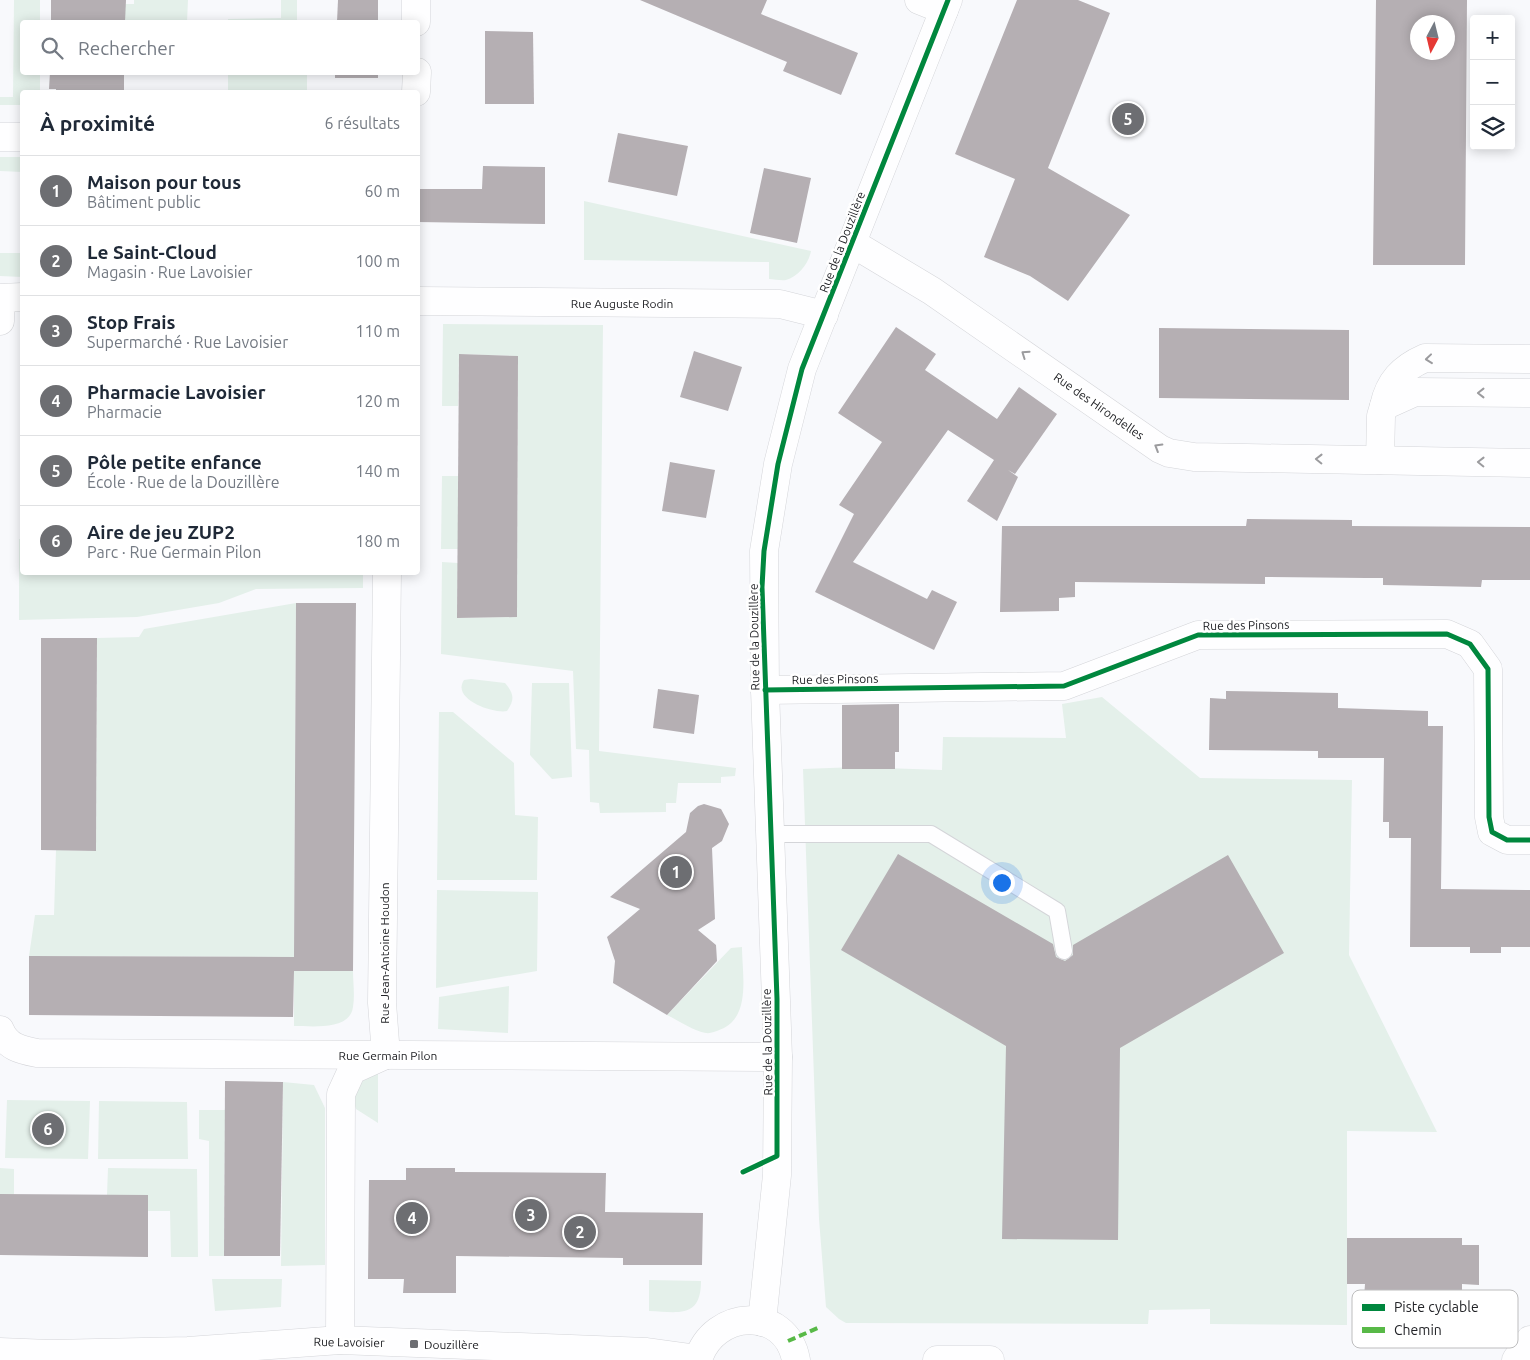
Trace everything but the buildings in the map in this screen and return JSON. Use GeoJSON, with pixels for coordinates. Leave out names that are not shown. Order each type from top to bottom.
{"type":"FeatureCollection","features":[{"type":"Feature","properties":{"kind":"street"},"geometry":{"type":"LineString","coordinates":[[416,0],[416,20]]}},
{"type":"Feature","properties":{"kind":"street"},"geometry":{"type":"LineString","coordinates":[[919,0],[946,5]]}},
{"type":"Feature","properties":{"kind":"street","name":"Rue de la Douzillère"},"geometry":{"type":"LineString","coordinates":[[762,1322],[777,1175],[778,1057],[762,586],[767,531],[778,464],[802,369],[946,5]]}},
{"type":"Feature","properties":{"kind":"street"},"geometry":{"type":"LineString","coordinates":[[416,90],[417,75]]}},
{"type":"Feature","properties":{"kind":"street"},"geometry":{"type":"LineString","coordinates":[[0,137],[20,137]]}},
{"type":"Feature","properties":{"kind":"street","name":"Rue des Hirondelles"},"geometry":{"type":"LineString","coordinates":[[852,243],[932,291],[1170,453],[1194,457],[1530,463]]}},
{"type":"Feature","properties":{"kind":"street"},"geometry":{"type":"LineString","coordinates":[[0,321],[1,298],[20,297]]}},
{"type":"Feature","properties":{"kind":"street","name":"Rue Auguste Rodin"},"geometry":{"type":"LineString","coordinates":[[420,302],[780,304],[824,315]]}},
{"type":"Feature","properties":{"kind":"street"},"geometry":{"type":"LineString","coordinates":[[1380,460],[1381,416],[1384,406],[1395,379],[1412,364],[1425,358],[1530,359]]}},
{"type":"Feature","properties":{"kind":"street"},"geometry":{"type":"LineString","coordinates":[[1384,406],[1415,392],[1530,393]]}},
{"type":"Feature","properties":{"kind":"street","name":"Rue Jean-Antoine Houdon"},"geometry":{"type":"LineString","coordinates":[[386,1055],[382,1003],[387,575]]}},
{"type":"Feature","properties":{"kind":"street","name":"Rue des Pinsons"},"geometry":{"type":"LineString","coordinates":[[765,690],[1064,686],[1198,635],[1447,634],[1470,644],[1488,669],[1489,817],[1492,832],[1507,840],[1530,840]]}},
{"type":"Feature","properties":{"kind":"street","name":"Rue Germain Pilon"},"geometry":{"type":"LineString","coordinates":[[1,1033],[16,1049],[37,1052],[778,1057]]}},
{"type":"Feature","properties":{"kind":"street"},"geometry":{"type":"LineString","coordinates":[[340,1340],[341,1094],[352,1070],[386,1055]]}},
{"type":"Feature","properties":{"kind":"street"},"geometry":{"type":"LineString","coordinates":[[698,1360],[708,1338],[727,1324],[751,1320],[762,1322],[782,1333],[788,1341],[796,1360]]}},
{"type":"Feature","properties":{"kind":"street","name":"Rue Lavoisier"},"geometry":{"type":"LineString","coordinates":[[0,1352],[50,1354],[188,1351],[340,1340],[647,1352],[698,1360]]}},
{"type":"Feature","properties":{"kind":"street"},"geometry":{"type":"LineString","coordinates":[[1516,1360],[1530,1340]]}},
{"type":"Feature","properties":{"kind":"street"},"geometry":{"type":"LineString","coordinates":[[937,1360],[990,1360]]}},
{"type":"Feature","properties":{"kind":"lane"},"geometry":{"type":"LineString","coordinates":[[771,834],[931,834],[1058,911],[1064,951]]}},
{"type":"Feature","properties":{"kind":"shaded area"},"geometry":{"type":"Polygon","coordinates":[[[14,0],[40,0],[40,20],[20,20],[20,75],[40,75],[40,90],[20,90],[20,105],[0,105],[0,97],[13,97],[14,0]]]}},
{"type":"Feature","properties":{"kind":"shaded area"},"geometry":{"type":"Polygon","coordinates":[[[134,0],[188,0],[187,20],[125,20],[125,4],[134,4],[134,0]]]}},
{"type":"Feature","properties":{"kind":"shaded area"},"geometry":{"type":"Polygon","coordinates":[[[281,0],[297,0],[297,20],[228,20],[228,19],[281,18],[281,0]]]}},
{"type":"Feature","properties":{"kind":"shaded area"},"geometry":{"type":"Polygon","coordinates":[[[228,75],[307,75],[307,90],[228,90],[228,75]]]}},
{"type":"Feature","properties":{"kind":"shaded area"},"geometry":{"type":"Polygon","coordinates":[[[0,157],[20,157],[20,172],[0,171],[0,157]]]}},
{"type":"Feature","properties":{"kind":"shaded area"},"geometry":{"type":"Polygon","coordinates":[[[584,201],[811,251],[802,269],[795,276],[784,280],[769,279],[769,262],[584,260],[584,201]]]}},
{"type":"Feature","properties":{"kind":"shaded area"},"geometry":{"type":"Polygon","coordinates":[[[0,253],[20,253],[20,277],[0,276],[0,253]]]}},
{"type":"Feature","properties":{"kind":"shaded area"},"geometry":{"type":"Polygon","coordinates":[[[443,324],[603,325],[599,751],[736,768],[735,776],[721,777],[721,783],[678,783],[676,803],[666,803],[666,812],[600,813],[599,803],[590,802],[589,750],[576,749],[573,671],[441,654],[442,562],[458,563],[457,618],[517,617],[518,356],[459,354],[458,406],[442,406],[443,324]]]}},
{"type":"Feature","properties":{"kind":"shaded area"},"geometry":{"type":"Polygon","coordinates":[[[442,476],[458,476],[458,549],[441,549],[442,476]]]}},
{"type":"Feature","properties":{"kind":"shaded area"},"geometry":{"type":"Polygon","coordinates":[[[19,539],[20,575],[363,575],[363,588],[256,589],[219,603],[137,617],[19,620],[19,539]]]}},
{"type":"Feature","properties":{"kind":"shaded area"},"geometry":{"type":"Polygon","coordinates":[[[296,603],[294,957],[29,956],[35,915],[54,915],[56,850],[96,851],[97,638],[139,637],[144,629],[296,603]]]}},
{"type":"Feature","properties":{"kind":"shaded area"},"geometry":{"type":"Polygon","coordinates":[[[471,679],[505,683],[512,697],[507,711],[484,708],[468,699],[463,693],[462,687],[464,680],[471,679]]]}},
{"type":"Feature","properties":{"kind":"shaded area"},"geometry":{"type":"Polygon","coordinates":[[[532,683],[569,683],[572,777],[552,779],[530,755],[532,683]]]}},
{"type":"Feature","properties":{"kind":"shaded area"},"geometry":{"type":"Polygon","coordinates":[[[1102,697],[1200,778],[1352,780],[1349,955],[1437,1132],[1347,1131],[1347,1325],[1210,1324],[1210,1309],[1149,1310],[1148,1324],[846,1323],[826,1307],[819,1219],[803,769],[856,767],[942,770],[943,737],[1066,738],[1062,704],[1102,697]]]}},
{"type":"Feature","properties":{"kind":"shaded area"},"geometry":{"type":"Polygon","coordinates":[[[439,712],[453,712],[514,763],[515,815],[538,817],[537,880],[437,880],[439,712]]]}},
{"type":"Feature","properties":{"kind":"shaded area"},"geometry":{"type":"Polygon","coordinates":[[[437,890],[538,892],[537,971],[436,988],[437,890]]]}},
{"type":"Feature","properties":{"kind":"shaded area"},"geometry":{"type":"Polygon","coordinates":[[[742,947],[742,1003],[733,1022],[724,1028],[706,1033],[691,1028],[667,1015],[731,948],[742,947]]]}},
{"type":"Feature","properties":{"kind":"shaded area"},"geometry":{"type":"Polygon","coordinates":[[[294,971],[353,971],[354,1002],[350,1015],[345,1020],[329,1026],[294,1026],[294,971]]]}},
{"type":"Feature","properties":{"kind":"shaded area"},"geometry":{"type":"Polygon","coordinates":[[[509,986],[508,1033],[438,1029],[439,997],[509,986]]]}},
{"type":"Feature","properties":{"kind":"shaded area"},"geometry":{"type":"Polygon","coordinates":[[[378,1067],[378,1123],[356,1109],[352,1097],[358,1077],[378,1067]]]}},
{"type":"Feature","properties":{"kind":"shaded area"},"geometry":{"type":"Polygon","coordinates":[[[283,1082],[314,1085],[325,1108],[325,1265],[281,1266],[283,1082]]]}},
{"type":"Feature","properties":{"kind":"shaded area"},"geometry":{"type":"Polygon","coordinates":[[[7,1100],[90,1101],[88,1159],[5,1158],[7,1100]]]}},
{"type":"Feature","properties":{"kind":"shaded area"},"geometry":{"type":"Polygon","coordinates":[[[99,1101],[187,1102],[188,1159],[98,1159],[99,1101]]]}},
{"type":"Feature","properties":{"kind":"shaded area"},"geometry":{"type":"Polygon","coordinates":[[[199,1110],[225,1110],[224,1256],[209,1256],[209,1141],[199,1139],[199,1110]]]}},
{"type":"Feature","properties":{"kind":"shaded area"},"geometry":{"type":"Polygon","coordinates":[[[0,1168],[14,1169],[14,1194],[0,1194],[0,1168]]]}},
{"type":"Feature","properties":{"kind":"shaded area"},"geometry":{"type":"Polygon","coordinates":[[[108,1168],[197,1169],[198,1257],[171,1257],[170,1211],[148,1211],[107,1195],[108,1168]]]}},
{"type":"Feature","properties":{"kind":"shaded area"},"geometry":{"type":"Polygon","coordinates":[[[212,1279],[282,1279],[281,1307],[215,1311],[212,1279]]]}},
{"type":"Feature","properties":{"kind":"shaded area"},"geometry":{"type":"Polygon","coordinates":[[[649,1280],[701,1281],[697,1302],[686,1311],[649,1311],[649,1280]]]}},
{"type":"Feature","properties":{"kind":"marked path"},"geometry":{"type":"LineString","coordinates":[[788,1341],[820,1327]]}},
{"type":"Feature","properties":{"kind":"cycle path"},"geometry":{"type":"LineString","coordinates":[[743,1172],[777,1156],[777,999],[762,587],[764,551],[778,464],[802,369],[948,0]]}},
{"type":"Feature","properties":{"kind":"cycle path"},"geometry":{"type":"LineString","coordinates":[[765,690],[1064,686],[1198,635],[1447,634],[1470,644],[1488,669],[1489,817],[1492,832],[1507,840],[1530,840]]}},
{"type":"Feature","properties":{"kind":"place","name":"Pôle petite enfance"},"geometry":{"type":"Point","coordinates":[1128,119]}},
{"type":"Feature","properties":{"kind":"place","name":"Maison pour tous"},"geometry":{"type":"Point","coordinates":[676,872]}},
{"type":"Feature","properties":{"kind":"place","name":"Aire de jeu ZUP2"},"geometry":{"type":"Point","coordinates":[48,1129]}},
{"type":"Feature","properties":{"kind":"place","name":"Stop Frais"},"geometry":{"type":"Point","coordinates":[531,1215]}},
{"type":"Feature","properties":{"kind":"place","name":"Pharmacie Lavoisier"},"geometry":{"type":"Point","coordinates":[412,1218]}},
{"type":"Feature","properties":{"kind":"place","name":"Le Saint-Cloud"},"geometry":{"type":"Point","coordinates":[580,1232]}},
{"type":"Feature","properties":{"kind":"place","name":"Douzillère"},"geometry":{"type":"Point","coordinates":[414,1344]}}]}
